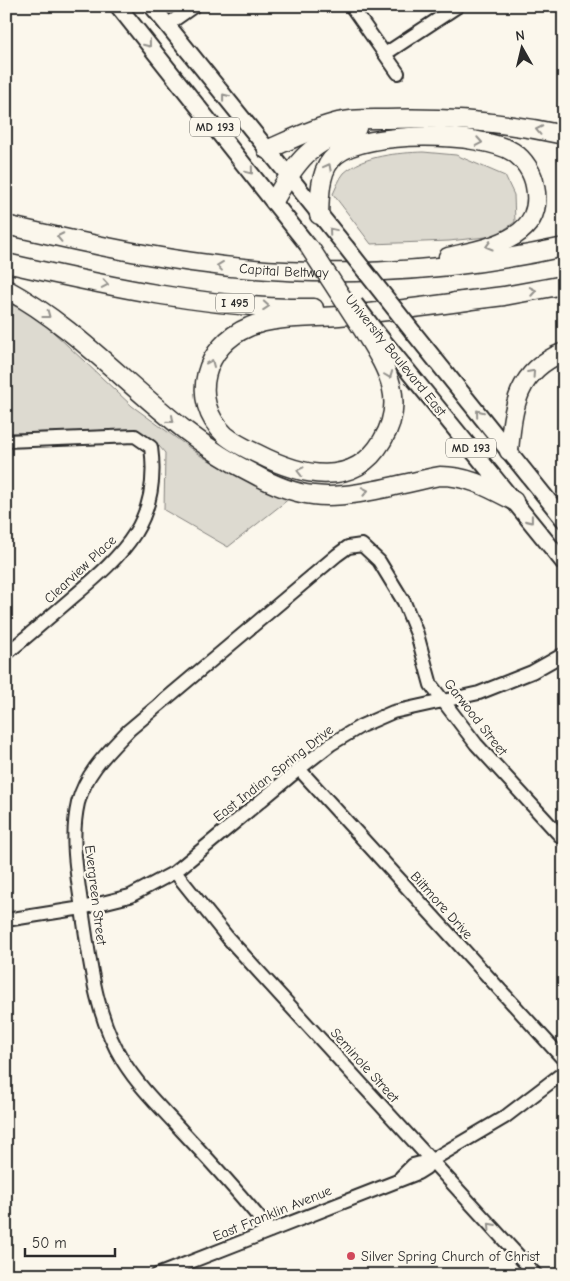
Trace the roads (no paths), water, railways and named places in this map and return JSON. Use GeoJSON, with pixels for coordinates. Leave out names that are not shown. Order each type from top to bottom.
{"type":"FeatureCollection","features":[{"type":"Feature","properties":{"kind":"highway"},"geometry":{"type":"LineString","coordinates":[[274,201],[288,176],[310,150],[323,141],[365,125],[409,118]]}},
{"type":"Feature","properties":{"kind":"highway"},"geometry":{"type":"LineString","coordinates":[[267,150],[317,128],[340,121],[409,118],[491,122],[564,135]]}},
{"type":"Feature","properties":{"kind":"highway"},"geometry":{"type":"LineString","coordinates":[[319,214],[321,183],[327,166],[335,155],[360,143],[413,137],[467,139],[492,144],[513,152],[526,164],[534,178],[537,194],[534,211],[526,227],[512,239],[463,253],[374,271]]}},
{"type":"Feature","properties":{"kind":"highway","name":"Capital Beltway"},"geometry":{"type":"LineString","coordinates":[[6,226],[155,257],[202,264],[300,272],[374,271],[460,265],[529,255],[564,247]]}},
{"type":"Feature","properties":{"kind":"highway"},"geometry":{"type":"LineString","coordinates":[[310,248],[371,333],[386,366],[392,384],[394,402],[388,431],[380,445],[367,458],[351,468],[332,474],[314,475],[297,471],[239,445],[225,435],[217,425],[206,396],[205,382],[208,367],[216,352],[226,340],[239,331],[268,322],[379,312],[467,302]]}},
{"type":"Feature","properties":{"kind":"highway","name":"I 495"},"geometry":{"type":"LineString","coordinates":[[6,263],[154,293],[242,304],[304,308],[384,308],[467,302],[564,285]]}},
{"type":"Feature","properties":{"kind":"highway"},"geometry":{"type":"LineString","coordinates":[[6,289],[46,313],[198,441],[232,463],[262,478],[312,495],[332,496],[440,476],[455,476],[482,484],[514,501]]}},
{"type":"Feature","properties":{"kind":"highway"},"geometry":{"type":"LineString","coordinates":[[509,451],[516,397],[526,380],[538,367],[564,352]]}},
{"type":"Feature","properties":{"kind":"main road","name":"MD 193"},"geometry":{"type":"LineString","coordinates":[[118,6],[310,248]]}},
{"type":"Feature","properties":{"kind":"main road","name":"University Boulevard East"},"geometry":{"type":"LineString","coordinates":[[152,6],[564,520]]}},
{"type":"Feature","properties":{"kind":"main road","name":"University Boulevard East"},"geometry":{"type":"LineString","coordinates":[[371,333],[514,501],[564,563]]}},
{"type":"Feature","properties":{"kind":"street"},"geometry":{"type":"LineString","coordinates":[[167,25],[194,6]]}},
{"type":"Feature","properties":{"kind":"street"},"geometry":{"type":"LineString","coordinates":[[351,6],[398,73]]}},
{"type":"Feature","properties":{"kind":"street"},"geometry":{"type":"LineString","coordinates":[[385,54],[458,6]]}},
{"type":"Feature","properties":{"kind":"street","name":"Clearview Place"},"geometry":{"type":"LineString","coordinates":[[6,441],[135,436],[151,447],[154,482],[148,505],[126,549],[107,569],[6,654]]}},
{"type":"Feature","properties":{"kind":"street","name":"Garwood Street"},"geometry":{"type":"LineString","coordinates":[[362,545],[379,561],[404,602],[417,634],[431,685],[476,744],[564,840]]}},
{"type":"Feature","properties":{"kind":"street","name":"Evergreen Street"},"geometry":{"type":"LineString","coordinates":[[270,1231],[239,1192],[147,1092],[112,1043],[100,1011],[82,908],[74,848],[78,803],[87,780],[100,759],[129,730],[337,555],[348,547],[362,545]]}},
{"type":"Feature","properties":{"kind":"street","name":"East Indian Spring Drive"},"geometry":{"type":"LineString","coordinates":[[6,920],[82,908],[130,896],[175,872],[299,769],[331,744],[361,726],[393,712],[479,693],[532,672],[564,654]]}},
{"type":"Feature","properties":{"kind":"street","name":"Biltmore Drive"},"geometry":{"type":"LineString","coordinates":[[299,769],[564,1060]]}},
{"type":"Feature","properties":{"kind":"street","name":"Seminole Street"},"geometry":{"type":"LineString","coordinates":[[175,872],[228,938],[536,1275]]}},
{"type":"Feature","properties":{"kind":"street","name":"East Franklin Avenue"},"geometry":{"type":"LineString","coordinates":[[157,1275],[398,1180],[413,1165],[432,1160],[505,1117],[564,1072]]}},
{"type":"Feature","properties":{"kind":"place","name":"Silver Spring Church of Christ"},"geometry":{"type":"Point","coordinates":[351,1256]}}]}
